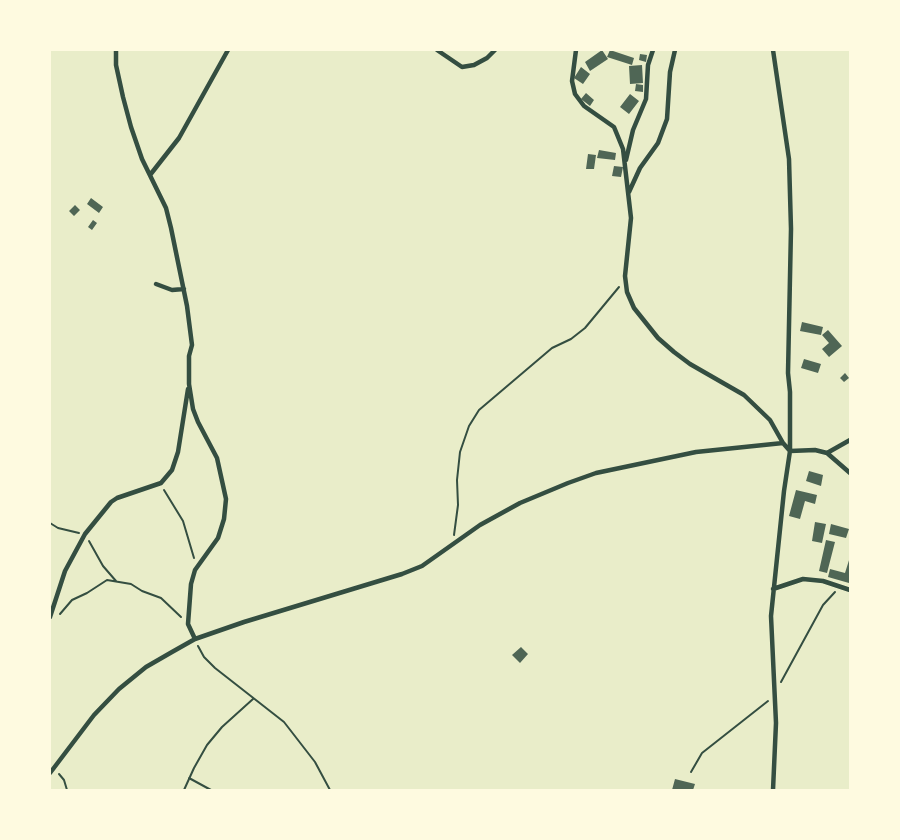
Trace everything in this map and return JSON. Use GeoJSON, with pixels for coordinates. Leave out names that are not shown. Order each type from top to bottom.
{"type":"FeatureCollection","features":[{"type":"Feature","properties":{"kind":"street"},"geometry":{"type":"LineString","coordinates":[[116,50],[123,97],[142,159],[166,208],[184,289],[192,345],[189,356],[189,384],[193,409],[217,458],[226,499],[224,519],[218,538],[195,570],[191,584],[188,624],[195,639]]}},
{"type":"Feature","properties":{"kind":"street"},"geometry":{"type":"LineString","coordinates":[[150,176],[179,138],[228,50]]}},
{"type":"Feature","properties":{"kind":"street"},"geometry":{"type":"LineString","coordinates":[[437,50],[462,67],[474,65],[487,58],[495,50]]}},
{"type":"Feature","properties":{"kind":"street"},"geometry":{"type":"LineString","coordinates":[[576,50],[572,81],[575,94],[584,106],[614,127],[621,143],[631,218],[625,276],[627,292],[634,308],[658,338],[690,364],[744,395],[770,420],[790,454]]}},
{"type":"Feature","properties":{"kind":"street"},"geometry":{"type":"LineString","coordinates":[[624,165],[633,130],[646,99],[648,65],[653,50]]}},
{"type":"Feature","properties":{"kind":"street"},"geometry":{"type":"LineString","coordinates":[[628,194],[640,168],[658,142],[667,119],[670,72],[675,50]]}},
{"type":"Feature","properties":{"kind":"street"},"geometry":{"type":"LineString","coordinates":[[773,50],[789,159],[791,229],[788,373],[790,454],[771,616],[776,723],[773,790]]}},
{"type":"Feature","properties":{"kind":"street"},"geometry":{"type":"LineString","coordinates":[[156,284],[172,290],[184,289]]}},
{"type":"Feature","properties":{"kind":"street"},"geometry":{"type":"LineString","coordinates":[[50,617],[65,571],[85,534],[111,502],[161,483],[172,470],[178,452],[189,384]]}},
{"type":"Feature","properties":{"kind":"street"},"geometry":{"type":"LineString","coordinates":[[827,453],[850,440]]}},
{"type":"Feature","properties":{"kind":"street"},"geometry":{"type":"LineString","coordinates":[[50,773],[94,715],[119,689],[146,667],[195,639],[422,566],[480,525],[520,503],[596,473],[696,452],[783,443]]}},
{"type":"Feature","properties":{"kind":"street"},"geometry":{"type":"LineString","coordinates":[[790,454],[814,450],[827,453],[850,473]]}},
{"type":"Feature","properties":{"kind":"street"},"geometry":{"type":"LineString","coordinates":[[773,589],[803,579],[823,581],[850,590]]}},
{"type":"Feature","properties":{"kind":"path"},"geometry":{"type":"LineString","coordinates":[[450,545],[455,531],[458,505],[457,480],[460,452],[469,426],[479,410],[552,348],[571,339],[585,328],[611,299],[625,276]]}},
{"type":"Feature","properties":{"kind":"path"},"geometry":{"type":"LineString","coordinates":[[161,483],[183,521],[195,562],[195,570]]}},
{"type":"Feature","properties":{"kind":"path"},"geometry":{"type":"LineString","coordinates":[[50,523],[58,528],[85,534],[116,581]]}},
{"type":"Feature","properties":{"kind":"path"},"geometry":{"type":"LineString","coordinates":[[57,617],[72,600],[107,580],[131,584],[160,598],[188,624]]}},
{"type":"Feature","properties":{"kind":"path"},"geometry":{"type":"LineString","coordinates":[[691,772],[702,753],[774,696],[824,605],[841,586]]}},
{"type":"Feature","properties":{"kind":"path"},"geometry":{"type":"LineString","coordinates":[[195,639],[204,657],[215,668],[284,722],[315,762],[330,790]]}},
{"type":"Feature","properties":{"kind":"path"},"geometry":{"type":"LineString","coordinates":[[184,790],[207,745],[253,699]]}},
{"type":"Feature","properties":{"kind":"path"},"geometry":{"type":"LineString","coordinates":[[54,767],[64,780],[67,790]]}},
{"type":"Feature","properties":{"kind":"path"},"geometry":{"type":"LineString","coordinates":[[189,778],[211,790]]}},
{"type":"Feature","properties":{"kind":"building"},"geometry":{"type":"Polygon","coordinates":[[[602,50],[608,59],[590,71],[585,62],[602,50]]]}},
{"type":"Feature","properties":{"kind":"building"},"geometry":{"type":"Polygon","coordinates":[[[610,50],[634,58],[632,65],[607,57],[610,50]]]}},
{"type":"Feature","properties":{"kind":"building"},"geometry":{"type":"Polygon","coordinates":[[[640,54],[647,55],[646,62],[639,60],[640,54]]]}},
{"type":"Feature","properties":{"kind":"building"},"geometry":{"type":"Polygon","coordinates":[[[642,65],[643,83],[630,84],[629,66],[642,65]]]}},
{"type":"Feature","properties":{"kind":"building"},"geometry":{"type":"Polygon","coordinates":[[[581,67],[590,74],[583,84],[574,78],[581,67]]]}},
{"type":"Feature","properties":{"kind":"building"},"geometry":{"type":"Polygon","coordinates":[[[636,84],[643,85],[643,92],[635,91],[636,84]]]}},
{"type":"Feature","properties":{"kind":"building"},"geometry":{"type":"Polygon","coordinates":[[[586,93],[594,100],[590,106],[581,99],[586,93]]]}},
{"type":"Feature","properties":{"kind":"building"},"geometry":{"type":"Polygon","coordinates":[[[630,94],[639,101],[629,114],[620,107],[630,94]]]}},
{"type":"Feature","properties":{"kind":"building"},"geometry":{"type":"Polygon","coordinates":[[[599,150],[616,153],[615,160],[597,158],[599,150]]]}},
{"type":"Feature","properties":{"kind":"building"},"geometry":{"type":"Polygon","coordinates":[[[588,154],[596,155],[594,169],[586,169],[588,154]]]}},
{"type":"Feature","properties":{"kind":"building"},"geometry":{"type":"Polygon","coordinates":[[[614,166],[623,167],[621,177],[612,176],[614,166]]]}},
{"type":"Feature","properties":{"kind":"building"},"geometry":{"type":"Polygon","coordinates":[[[91,198],[103,207],[99,213],[87,204],[91,198]]]}},
{"type":"Feature","properties":{"kind":"building"},"geometry":{"type":"Polygon","coordinates":[[[75,205],[80,210],[74,216],[69,211],[75,205]]]}},
{"type":"Feature","properties":{"kind":"building"},"geometry":{"type":"Polygon","coordinates":[[[93,220],[97,223],[92,230],[88,227],[93,220]]]}},
{"type":"Feature","properties":{"kind":"building"},"geometry":{"type":"Polygon","coordinates":[[[802,322],[823,327],[821,335],[800,331],[802,322]]]}},
{"type":"Feature","properties":{"kind":"building"},"geometry":{"type":"Polygon","coordinates":[[[828,330],[842,346],[829,357],[822,349],[829,343],[822,335],[828,330]]]}},
{"type":"Feature","properties":{"kind":"building"},"geometry":{"type":"Polygon","coordinates":[[[804,359],[821,364],[818,373],[801,368],[804,359]]]}},
{"type":"Feature","properties":{"kind":"building"},"geometry":{"type":"Polygon","coordinates":[[[845,373],[849,378],[844,382],[840,378],[845,373]]]}},
{"type":"Feature","properties":{"kind":"building"},"geometry":{"type":"Polygon","coordinates":[[[809,471],[823,475],[821,486],[806,481],[809,471]]]}},
{"type":"Feature","properties":{"kind":"building"},"geometry":{"type":"Polygon","coordinates":[[[796,490],[817,495],[815,504],[805,501],[800,519],[789,516],[796,490]]]}},
{"type":"Feature","properties":{"kind":"building"},"geometry":{"type":"Polygon","coordinates":[[[815,522],[826,524],[822,543],[812,541],[815,522]]]}},
{"type":"Feature","properties":{"kind":"building"},"geometry":{"type":"Polygon","coordinates":[[[831,524],[849,529],[846,538],[829,534],[831,524]]]}},
{"type":"Feature","properties":{"kind":"building"},"geometry":{"type":"Polygon","coordinates":[[[826,540],[835,542],[827,573],[819,571],[826,540]]]}},
{"type":"Feature","properties":{"kind":"building"},"geometry":{"type":"Polygon","coordinates":[[[850,557],[849,583],[828,577],[830,569],[845,573],[850,557]]]}},
{"type":"Feature","properties":{"kind":"building"},"geometry":{"type":"Polygon","coordinates":[[[521,647],[528,654],[520,663],[512,655],[521,647]]]}},
{"type":"Feature","properties":{"kind":"building"},"geometry":{"type":"Polygon","coordinates":[[[675,779],[695,784],[693,790],[672,790],[675,779]]]}}]}
